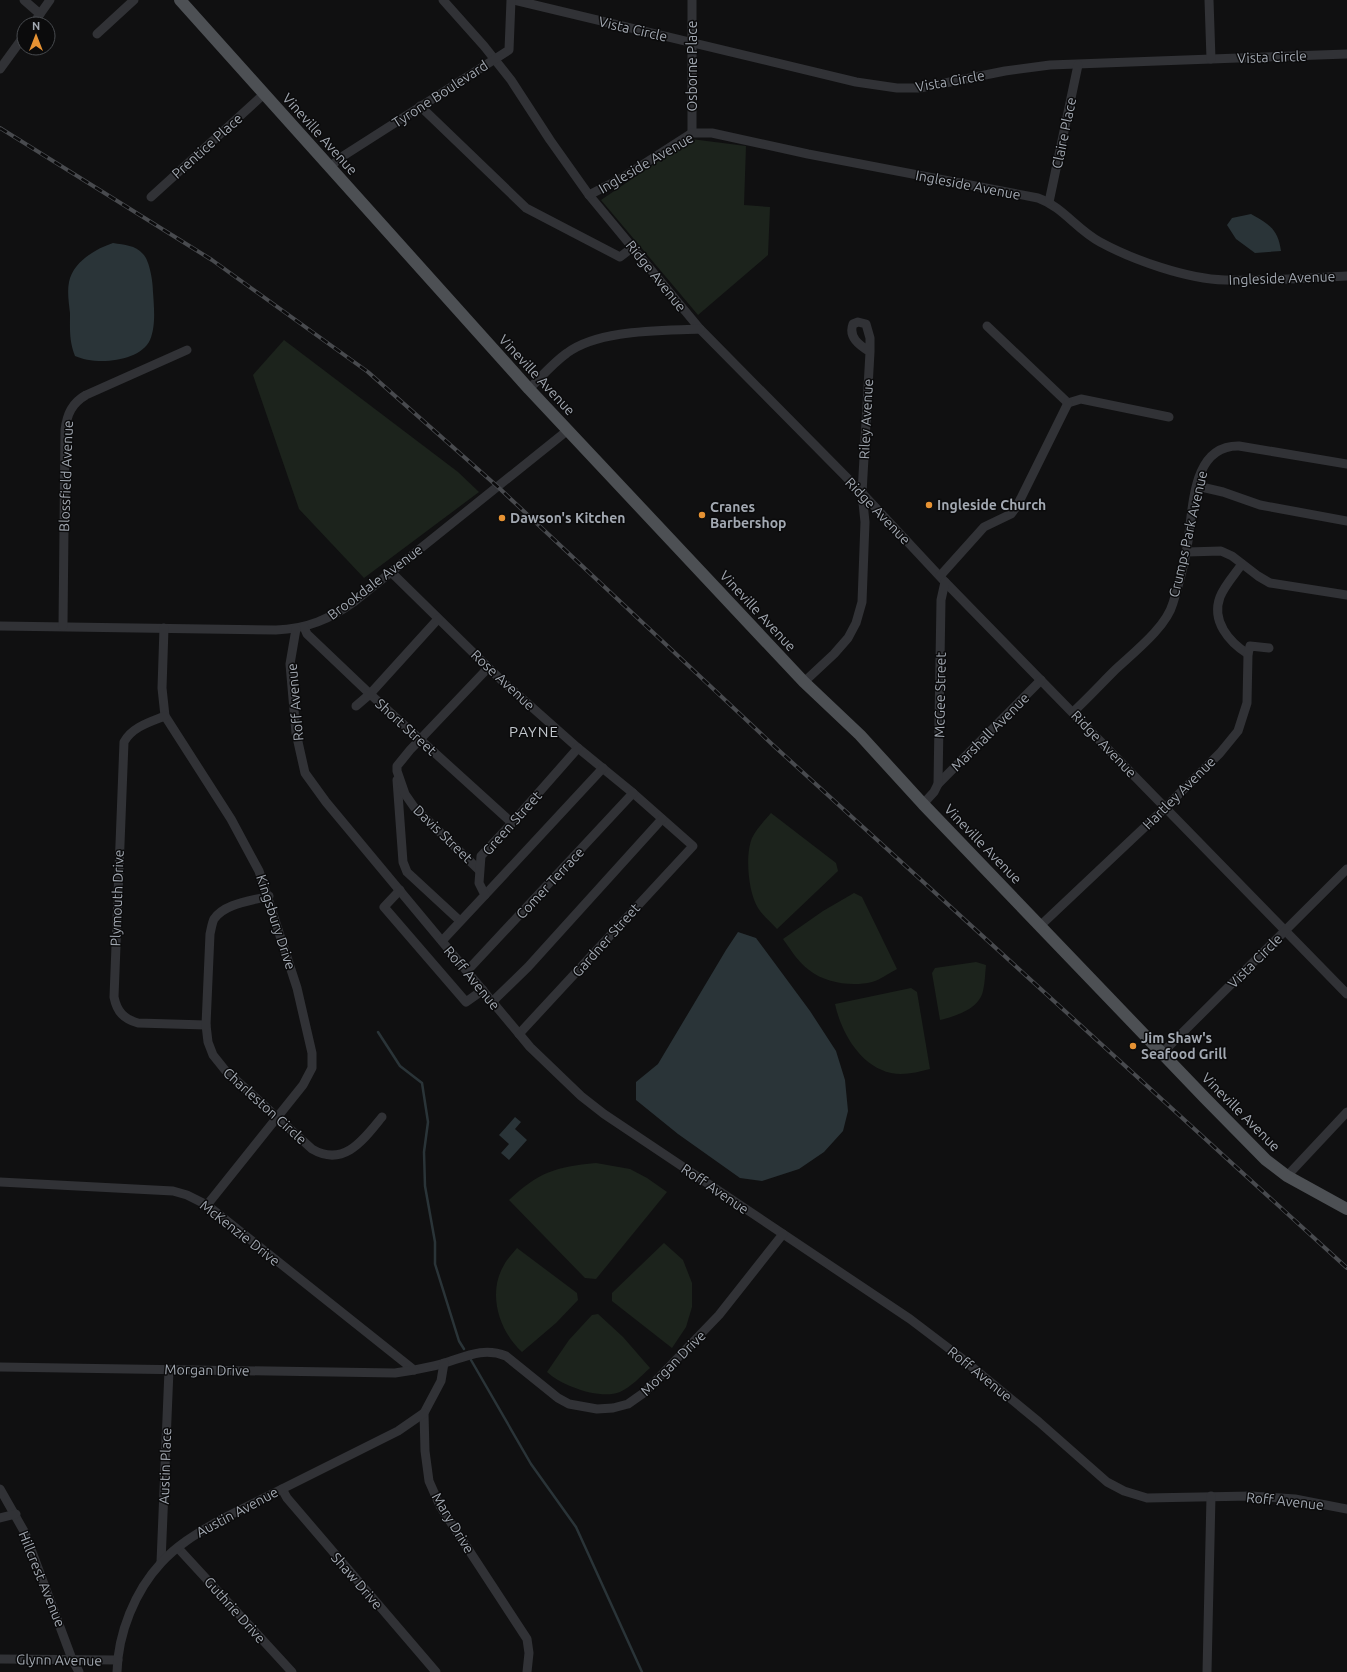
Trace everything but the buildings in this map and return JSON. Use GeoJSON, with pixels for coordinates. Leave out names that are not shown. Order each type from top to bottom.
{"type":"FeatureCollection","features":[{"type":"Feature","properties":{"kind":"main road","name":"Vineville Avenue"},"geometry":{"type":"LineString","coordinates":[[180,0],[529,389],[804,682],[860,735],[923,804],[1162,1053],[1261,1155],[1287,1176],[1347,1209]]}},
{"type":"Feature","properties":{"kind":"street"},"geometry":{"type":"LineString","coordinates":[[24,0],[40,14],[50,0]]}},
{"type":"Feature","properties":{"kind":"street"},"geometry":{"type":"LineString","coordinates":[[97,34],[134,0]]}},
{"type":"Feature","properties":{"kind":"street","name":"Ridge Avenue"},"geometry":{"type":"LineString","coordinates":[[443,0],[494,58],[511,80],[550,140],[589,195],[634,247],[700,329],[862,493],[943,579],[1347,994]]}},
{"type":"Feature","properties":{"kind":"street","name":"Tyrone Boulevard"},"geometry":{"type":"LineString","coordinates":[[330,167],[340,158],[494,58],[509,50],[512,0]]}},
{"type":"Feature","properties":{"kind":"street","name":"Vista Circle"},"geometry":{"type":"LineString","coordinates":[[512,0],[856,82],[897,88],[935,86],[1030,67],[1347,54]]}},
{"type":"Feature","properties":{"kind":"street","name":"Osborne Place"},"geometry":{"type":"LineString","coordinates":[[692,0],[692,133]]}},
{"type":"Feature","properties":{"kind":"street"},"geometry":{"type":"LineString","coordinates":[[1209,0],[1211,59]]}},
{"type":"Feature","properties":{"kind":"street"},"geometry":{"type":"LineString","coordinates":[[0,69],[16,47]]}},
{"type":"Feature","properties":{"kind":"street","name":"Claire Place"},"geometry":{"type":"LineString","coordinates":[[1049,202],[1078,65]]}},
{"type":"Feature","properties":{"kind":"street","name":"Prentice Place"},"geometry":{"type":"LineString","coordinates":[[151,197],[264,94]]}},
{"type":"Feature","properties":{"kind":"street"},"geometry":{"type":"LineString","coordinates":[[420,106],[526,208],[620,257],[634,247]]}},
{"type":"Feature","properties":{"kind":"street","name":"Ingleside Avenue"},"geometry":{"type":"LineString","coordinates":[[589,195],[634,171],[692,133],[712,133],[815,155],[1038,198],[1049,202],[1060,209],[1084,233],[1100,242],[1131,256],[1186,274],[1224,280],[1347,276]]}},
{"type":"Feature","properties":{"kind":"street"},"geometry":{"type":"LineString","coordinates":[[987,326],[1068,403]]}},
{"type":"Feature","properties":{"kind":"street"},"geometry":{"type":"LineString","coordinates":[[529,389],[567,353],[591,342],[626,334],[700,329]]}},
{"type":"Feature","properties":{"kind":"street","name":"Blossfield Avenue"},"geometry":{"type":"LineString","coordinates":[[63,626],[65,430],[69,413],[80,399],[86,395],[187,350]]}},
{"type":"Feature","properties":{"kind":"street","name":"Riley Avenue"},"geometry":{"type":"LineString","coordinates":[[804,682],[844,643],[856,623],[862,602],[864,522],[862,493],[870,352]]}},
{"type":"Feature","properties":{"kind":"street"},"geometry":{"type":"LineString","coordinates":[[943,579],[984,527],[1010,514],[1017,506],[1068,403],[1082,399],[1169,417]]}},
{"type":"Feature","properties":{"kind":"street","name":"Brookdale Avenue"},"geometry":{"type":"LineString","coordinates":[[0,626],[300,628],[334,615],[568,430]]}},
{"type":"Feature","properties":{"kind":"street","name":"Crumps Park Avenue"},"geometry":{"type":"LineString","coordinates":[[1073,712],[1169,615],[1187,552],[1188,533],[1197,486],[1206,460],[1216,451],[1225,447],[1249,447],[1347,464]]}},
{"type":"Feature","properties":{"kind":"street"},"geometry":{"type":"LineString","coordinates":[[1197,486],[1223,492],[1260,505],[1347,521]]}},
{"type":"Feature","properties":{"kind":"street"},"geometry":{"type":"LineString","coordinates":[[1187,552],[1220,551],[1232,556],[1258,576],[1270,583],[1347,595]]}},
{"type":"Feature","properties":{"kind":"street"},"geometry":{"type":"LineString","coordinates":[[1242,564],[1220,596],[1218,606],[1220,622],[1227,637],[1234,645],[1248,654],[1250,646],[1269,648]]}},
{"type":"Feature","properties":{"kind":"street","name":"Rose Avenue"},"geometry":{"type":"LineString","coordinates":[[390,572],[488,668],[578,748],[633,793],[693,846]]}},
{"type":"Feature","properties":{"kind":"street","name":"McGee Street"},"geometry":{"type":"LineString","coordinates":[[938,784],[941,600],[943,579]]}},
{"type":"Feature","properties":{"kind":"street"},"geometry":{"type":"LineString","coordinates":[[356,706],[370,694],[438,618]]}},
{"type":"Feature","properties":{"kind":"street","name":"Kingsbury Drive"},"geometry":{"type":"LineString","coordinates":[[164,628],[162,688],[165,716],[252,855],[269,896],[297,988],[313,1062],[308,1077],[303,1085],[207,1205]]}},
{"type":"Feature","properties":{"kind":"street","name":"Short Street"},"geometry":{"type":"LineString","coordinates":[[300,628],[512,823]]}},
{"type":"Feature","properties":{"kind":"street","name":"Roff Avenue"},"geometry":{"type":"LineString","coordinates":[[300,628],[290,664],[290,687],[296,733],[305,773],[326,802],[519,1034],[557,1074],[594,1106],[910,1319],[960,1357],[1039,1422],[1107,1482],[1124,1491],[1147,1498],[1251,1496],[1295,1499],[1347,1509]]}},
{"type":"Feature","properties":{"kind":"street","name":"Hartley Avenue"},"geometry":{"type":"LineString","coordinates":[[1040,925],[1165,808],[1220,753],[1238,730],[1248,703],[1248,654]]}},
{"type":"Feature","properties":{"kind":"street"},"geometry":{"type":"LineString","coordinates":[[460,921],[407,872],[403,862],[396,771],[397,766],[488,668]]}},
{"type":"Feature","properties":{"kind":"street","name":"Marshall Avenue"},"geometry":{"type":"LineString","coordinates":[[938,784],[1042,680]]}},
{"type":"Feature","properties":{"kind":"street","name":"Plymouth Drive"},"geometry":{"type":"LineString","coordinates":[[165,716],[139,727],[130,734],[124,742],[114,997],[118,1011],[127,1020],[138,1023],[206,1025]]}},
{"type":"Feature","properties":{"kind":"street","name":"Green Street"},"geometry":{"type":"LineString","coordinates":[[485,895],[479,883],[481,856],[578,748]]}},
{"type":"Feature","properties":{"kind":"street"},"geometry":{"type":"LineString","coordinates":[[442,941],[603,768]]}},
{"type":"Feature","properties":{"kind":"street","name":"Davis Street"},"geometry":{"type":"LineString","coordinates":[[396,771],[405,794],[414,807],[480,870]]}},
{"type":"Feature","properties":{"kind":"street"},"geometry":{"type":"LineString","coordinates":[[923,804],[934,792],[938,784]]}},
{"type":"Feature","properties":{"kind":"street","name":"Comer Terrace"},"geometry":{"type":"LineString","coordinates":[[467,971],[633,793]]}},
{"type":"Feature","properties":{"kind":"street"},"geometry":{"type":"LineString","coordinates":[[492,1002],[528,967],[662,819]]}},
{"type":"Feature","properties":{"kind":"street","name":"Gardner Street"},"geometry":{"type":"LineString","coordinates":[[519,1034],[693,846]]}},
{"type":"Feature","properties":{"kind":"street","name":"Vista Circle"},"geometry":{"type":"LineString","coordinates":[[1162,1053],[1347,869]]}},
{"type":"Feature","properties":{"kind":"street"},"geometry":{"type":"LineString","coordinates":[[400,890],[384,907],[466,1002],[483,990]]}},
{"type":"Feature","properties":{"kind":"street","name":"Charleston Circle"},"geometry":{"type":"LineString","coordinates":[[269,896],[233,906],[222,911],[213,921],[210,934],[206,1025],[208,1042],[219,1065],[312,1149],[320,1153],[335,1155],[356,1147],[382,1116]]}},
{"type":"Feature","properties":{"kind":"street"},"geometry":{"type":"LineString","coordinates":[[1287,1176],[1347,1112]]}},
{"type":"Feature","properties":{"kind":"street","name":"McKenzie Drive"},"geometry":{"type":"LineString","coordinates":[[0,1182],[163,1190],[187,1195],[207,1205],[414,1370]]}},
{"type":"Feature","properties":{"kind":"street","name":"Morgan Drive"},"geometry":{"type":"LineString","coordinates":[[444,1364],[470,1353],[499,1353],[506,1356],[558,1398],[569,1404],[597,1409],[612,1408],[628,1404],[645,1392],[719,1315],[783,1234]]}},
{"type":"Feature","properties":{"kind":"street"},"geometry":{"type":"LineString","coordinates":[[414,1370],[444,1364],[442,1381],[424,1413]]}},
{"type":"Feature","properties":{"kind":"street","name":"Morgan Drive"},"geometry":{"type":"LineString","coordinates":[[0,1367],[395,1373],[414,1370]]}},
{"type":"Feature","properties":{"kind":"street","name":"Austin Place"},"geometry":{"type":"LineString","coordinates":[[161,1562],[170,1370]]}},
{"type":"Feature","properties":{"kind":"street","name":"Austin Avenue"},"geometry":{"type":"LineString","coordinates":[[118,1672],[121,1641],[135,1601],[161,1562],[193,1536],[218,1521],[398,1431],[424,1413]]}},
{"type":"Feature","properties":{"kind":"street","name":"Mary Drive"},"geometry":{"type":"LineString","coordinates":[[424,1413],[426,1466],[433,1494],[527,1639],[529,1653],[527,1672]]}},
{"type":"Feature","properties":{"kind":"street","name":"Hillcrest Avenue"},"geometry":{"type":"LineString","coordinates":[[0,1489],[16,1514],[34,1554],[72,1659],[79,1672]]}},
{"type":"Feature","properties":{"kind":"street","name":"Shaw Drive"},"geometry":{"type":"LineString","coordinates":[[282,1489],[286,1498],[436,1672]]}},
{"type":"Feature","properties":{"kind":"street"},"geometry":{"type":"LineString","coordinates":[[1207,1672],[1211,1496]]}},
{"type":"Feature","properties":{"kind":"street"},"geometry":{"type":"LineString","coordinates":[[0,1518],[16,1514]]}},
{"type":"Feature","properties":{"kind":"street","name":"Guthrie Drive"},"geometry":{"type":"LineString","coordinates":[[178,1548],[292,1672]]}},
{"type":"Feature","properties":{"kind":"street","name":"Glynn Avenue"},"geometry":{"type":"LineString","coordinates":[[0,1659],[118,1660]]}},
{"type":"Feature","properties":{"kind":"shaded area"},"geometry":{"type":"Polygon","coordinates":[[[691,139],[746,146],[744,205],[770,207],[768,255],[698,315],[601,200],[691,139]]]}},
{"type":"Feature","properties":{"kind":"shaded area"},"geometry":{"type":"Polygon","coordinates":[[[1251,214],[1272,228],[1278,237],[1281,251],[1255,253],[1236,239],[1227,225],[1232,218],[1251,214]]]}},
{"type":"Feature","properties":{"kind":"shaded area"},"geometry":{"type":"Polygon","coordinates":[[[113,243],[130,246],[137,249],[143,254],[148,262],[153,288],[154,316],[152,335],[144,348],[126,358],[104,361],[83,359],[75,356],[70,335],[68,294],[69,282],[71,275],[80,262],[92,253],[113,243]]]}},
{"type":"Feature","properties":{"kind":"shaded area"},"geometry":{"type":"Polygon","coordinates":[[[284,340],[458,472],[479,492],[364,578],[299,509],[253,375],[284,340]]]}},
{"type":"Feature","properties":{"kind":"shaded area"},"geometry":{"type":"Polygon","coordinates":[[[771,813],[836,863],[838,871],[777,929],[758,908],[752,893],[748,863],[752,838],[758,828],[771,813]]]}},
{"type":"Feature","properties":{"kind":"shaded area"},"geometry":{"type":"Polygon","coordinates":[[[854,893],[862,897],[897,969],[875,981],[847,984],[831,981],[809,970],[795,956],[783,939],[823,911],[854,893]]]}},
{"type":"Feature","properties":{"kind":"shaded area"},"geometry":{"type":"Polygon","coordinates":[[[738,932],[756,938],[810,1011],[836,1051],[845,1080],[848,1111],[843,1131],[824,1152],[799,1169],[762,1181],[740,1178],[678,1134],[636,1100],[636,1082],[658,1064],[738,932]]]}},
{"type":"Feature","properties":{"kind":"shaded area"},"geometry":{"type":"Polygon","coordinates":[[[976,962],[986,965],[984,988],[981,997],[977,1003],[966,1011],[940,1020],[932,973],[935,968],[976,962]]]}},
{"type":"Feature","properties":{"kind":"shaded area"},"geometry":{"type":"Polygon","coordinates":[[[911,988],[917,992],[930,1069],[906,1074],[891,1073],[870,1063],[861,1055],[847,1036],[835,1004],[911,988]]]}},
{"type":"Feature","properties":{"kind":"shaded area"},"geometry":{"type":"Polygon","coordinates":[[[515,1117],[521,1122],[515,1129],[527,1140],[509,1160],[501,1153],[509,1144],[499,1135],[515,1117]]]}},
{"type":"Feature","properties":{"kind":"shaded area"},"geometry":{"type":"Polygon","coordinates":[[[596,1163],[630,1169],[647,1178],[667,1192],[596,1279],[585,1278],[509,1200],[529,1183],[548,1172],[596,1163]]]}},
{"type":"Feature","properties":{"kind":"shaded area"},"geometry":{"type":"Polygon","coordinates":[[[664,1243],[683,1260],[692,1283],[692,1307],[686,1327],[672,1348],[612,1301],[612,1293],[664,1243]]]}},
{"type":"Feature","properties":{"kind":"shaded area"},"geometry":{"type":"Polygon","coordinates":[[[517,1248],[577,1293],[578,1300],[556,1323],[522,1352],[507,1333],[502,1323],[496,1299],[496,1287],[499,1276],[508,1258],[517,1248]]]}},
{"type":"Feature","properties":{"kind":"shaded area"},"geometry":{"type":"Polygon","coordinates":[[[598,1314],[623,1337],[650,1368],[628,1387],[620,1392],[612,1394],[592,1393],[571,1387],[547,1372],[569,1340],[592,1315],[598,1314]]]}},
{"type":"Feature","properties":{"kind":"waterway"},"geometry":{"type":"LineString","coordinates":[[378,1032],[400,1066],[422,1083],[428,1122],[424,1152],[425,1186],[435,1242],[435,1264],[459,1341],[464,1349]]}},
{"type":"Feature","properties":{"kind":"waterway"},"geometry":{"type":"LineString","coordinates":[[471,1360],[531,1464],[576,1527],[642,1672]]}},
{"type":"Feature","properties":{"kind":"railway"},"geometry":{"type":"LineString","coordinates":[[0,128],[212,260],[368,372],[498,487],[774,746],[1347,1268]]}},
{"type":"Feature","properties":{"kind":"place","name":"Ingleside Church"},"geometry":{"type":"Point","coordinates":[929,505]}},
{"type":"Feature","properties":{"kind":"place","name":"Cranes Barbershop"},"geometry":{"type":"Point","coordinates":[702,515]}},
{"type":"Feature","properties":{"kind":"place","name":"Dawson's Kitchen"},"geometry":{"type":"Point","coordinates":[502,518]}},
{"type":"Feature","properties":{"kind":"place","name":"Jim Shaw's Seafood Grill"},"geometry":{"type":"Point","coordinates":[1133,1046]}},
{"type":"Feature","properties":{"kind":"district","name":"PAYNE"},"geometry":{"type":"Point","coordinates":[534,732]}}]}
